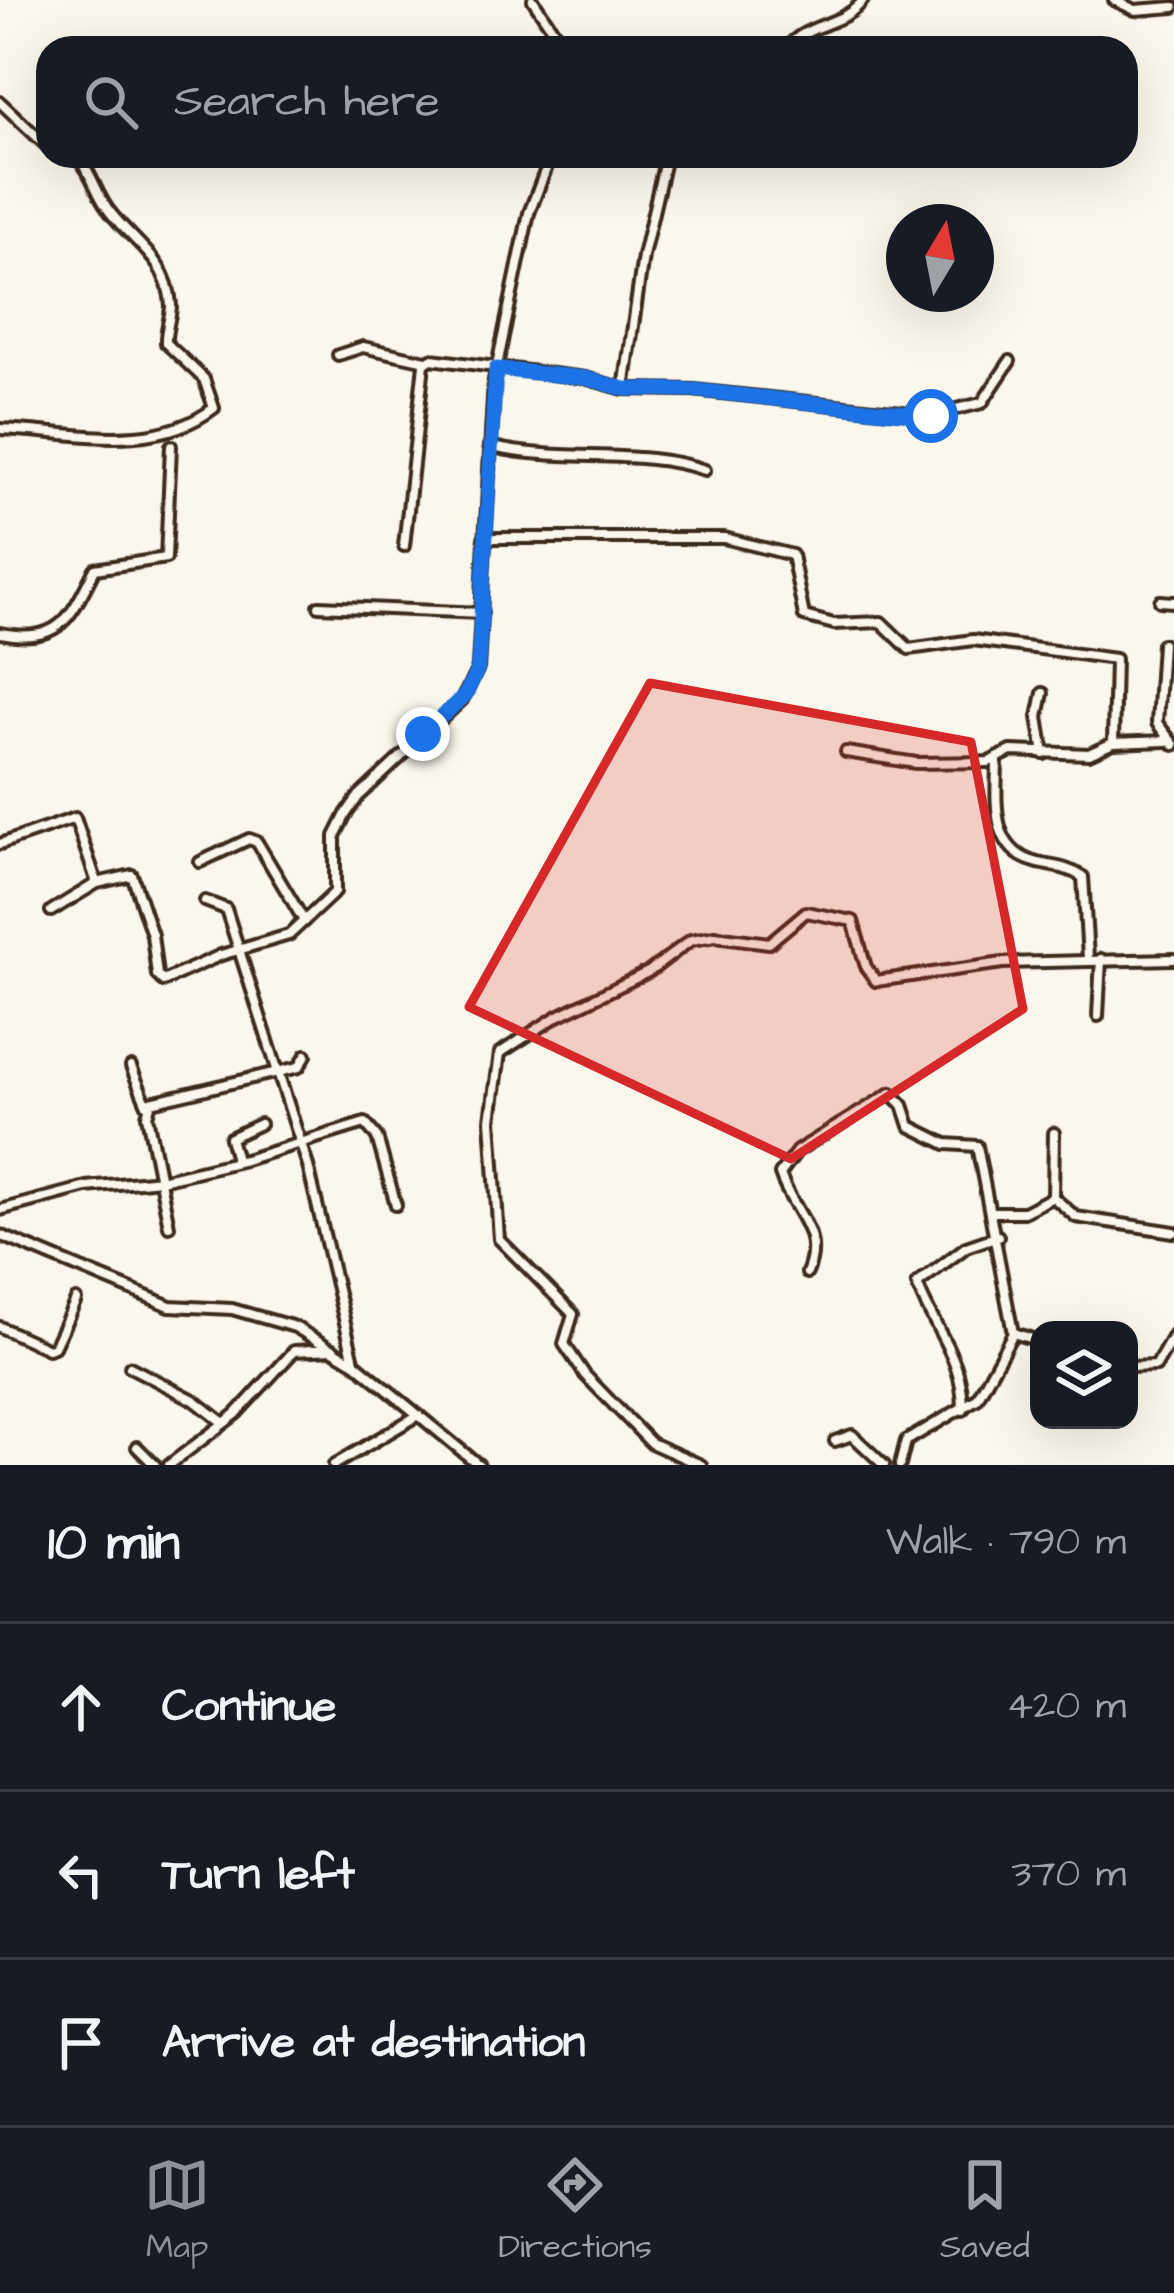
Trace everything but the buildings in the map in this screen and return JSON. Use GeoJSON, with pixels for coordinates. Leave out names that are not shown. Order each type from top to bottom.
{"type":"FeatureCollection","features":[{"type":"Feature","properties":{"kind":"street"},"geometry":{"type":"LineString","coordinates":[[533,0],[557,36]]}},
{"type":"Feature","properties":{"kind":"street"},"geometry":{"type":"LineString","coordinates":[[804,36],[846,17],[863,0]]}},
{"type":"Feature","properties":{"kind":"street"},"geometry":{"type":"LineString","coordinates":[[1114,0],[1135,10],[1174,7]]}},
{"type":"Feature","properties":{"kind":"street"},"geometry":{"type":"LineString","coordinates":[[0,102],[36,136]]}},
{"type":"Feature","properties":{"kind":"street"},"geometry":{"type":"LineString","coordinates":[[0,429],[92,441],[191,422],[214,408],[204,380],[166,343],[170,304],[156,256],[110,212],[92,188],[89,168]]}},
{"type":"Feature","properties":{"kind":"street"},"geometry":{"type":"LineString","coordinates":[[51,911],[97,883],[132,875],[139,882],[157,975],[163,981],[221,955],[289,935],[335,892],[335,836],[359,796],[403,758],[473,682],[482,614],[496,369],[529,213],[546,168]]}},
{"type":"Feature","properties":{"kind":"street"},"geometry":{"type":"LineString","coordinates":[[625,389],[643,256],[664,168]]}},
{"type":"Feature","properties":{"kind":"street"},"geometry":{"type":"LineString","coordinates":[[338,355],[364,347],[426,361],[585,378],[625,389],[693,390],[931,416],[982,403],[1010,361]]}},
{"type":"Feature","properties":{"kind":"street"},"geometry":{"type":"LineString","coordinates":[[404,546],[426,361]]}},
{"type":"Feature","properties":{"kind":"street"},"geometry":{"type":"LineString","coordinates":[[0,633],[48,635],[64,623],[95,569],[166,559],[171,446]]}},
{"type":"Feature","properties":{"kind":"street"},"geometry":{"type":"LineString","coordinates":[[489,446],[530,455],[677,460],[706,470]]}},
{"type":"Feature","properties":{"kind":"street"},"geometry":{"type":"LineString","coordinates":[[484,538],[724,538],[792,555],[804,616],[834,624],[881,622],[909,649],[973,640],[1115,659],[1114,742]]}},
{"type":"Feature","properties":{"kind":"street"},"geometry":{"type":"LineString","coordinates":[[1160,601],[1174,602]]}},
{"type":"Feature","properties":{"kind":"street"},"geometry":{"type":"LineString","coordinates":[[319,606],[482,614]]}},
{"type":"Feature","properties":{"kind":"street"},"geometry":{"type":"LineString","coordinates":[[1162,644],[1156,718],[1170,743]]}},
{"type":"Feature","properties":{"kind":"street"},"geometry":{"type":"LineString","coordinates":[[1043,693],[1038,718],[1044,754]]}},
{"type":"Feature","properties":{"kind":"street"},"geometry":{"type":"LineString","coordinates":[[846,752],[916,763],[997,758],[1011,752],[1089,754],[1114,742],[1170,743]]}},
{"type":"Feature","properties":{"kind":"street"},"geometry":{"type":"LineString","coordinates":[[997,758],[999,831],[1021,856],[1061,865],[1083,877],[1088,958]]}},
{"type":"Feature","properties":{"kind":"street"},"geometry":{"type":"LineString","coordinates":[[0,844],[75,818],[97,883]]}},
{"type":"Feature","properties":{"kind":"street"},"geometry":{"type":"LineString","coordinates":[[200,862],[249,839],[257,842],[304,921]]}},
{"type":"Feature","properties":{"kind":"street"},"geometry":{"type":"LineString","coordinates":[[205,902],[226,908],[300,1140],[344,1299],[355,1363]]}},
{"type":"Feature","properties":{"kind":"street"},"geometry":{"type":"LineString","coordinates":[[701,1465],[651,1443],[584,1375],[564,1344],[573,1314],[500,1238],[491,1120],[500,1053],[556,1017],[650,971],[691,940],[715,936],[769,943],[806,912],[853,921],[866,967],[876,981],[970,966],[1088,958],[1174,959]]}},
{"type":"Feature","properties":{"kind":"street"},"geometry":{"type":"LineString","coordinates":[[1098,1016],[1101,958]]}},
{"type":"Feature","properties":{"kind":"street"},"geometry":{"type":"LineString","coordinates":[[148,1106],[298,1066],[306,1055]]}},
{"type":"Feature","properties":{"kind":"street"},"geometry":{"type":"LineString","coordinates":[[131,1067],[148,1106],[169,1226]]}},
{"type":"Feature","properties":{"kind":"street"},"geometry":{"type":"LineString","coordinates":[[807,1273],[815,1254],[813,1238],[783,1183],[783,1166],[797,1150],[870,1109],[883,1094],[898,1096],[910,1126],[946,1144],[977,1147],[998,1236],[1013,1333],[985,1389],[963,1410],[922,1426],[906,1441],[900,1465]]}},
{"type":"Feature","properties":{"kind":"street"},"geometry":{"type":"LineString","coordinates":[[236,1160],[230,1138],[260,1124]]}},
{"type":"Feature","properties":{"kind":"street"},"geometry":{"type":"LineString","coordinates":[[0,1210],[86,1187],[161,1180],[358,1124],[372,1127],[396,1205]]}},
{"type":"Feature","properties":{"kind":"street"},"geometry":{"type":"LineString","coordinates":[[1054,1133],[1053,1197],[1076,1217],[1174,1232]]}},
{"type":"Feature","properties":{"kind":"street"},"geometry":{"type":"LineString","coordinates":[[993,1212],[1024,1212],[1053,1197]]}},
{"type":"Feature","properties":{"kind":"street"},"geometry":{"type":"LineString","coordinates":[[0,1235],[160,1303],[253,1313],[334,1349],[479,1465]]}},
{"type":"Feature","properties":{"kind":"street"},"geometry":{"type":"LineString","coordinates":[[963,1410],[963,1375],[934,1329],[916,1284],[966,1247],[998,1236]]}},
{"type":"Feature","properties":{"kind":"street"},"geometry":{"type":"LineString","coordinates":[[0,1327],[48,1349],[54,1347],[76,1300]]}},
{"type":"Feature","properties":{"kind":"street"},"geometry":{"type":"LineString","coordinates":[[1013,1333],[1030,1338]]}},
{"type":"Feature","properties":{"kind":"street"},"geometry":{"type":"LineString","coordinates":[[1138,1367],[1156,1366],[1174,1334]]}},
{"type":"Feature","properties":{"kind":"street"},"geometry":{"type":"LineString","coordinates":[[169,1465],[236,1414],[294,1351],[334,1349]]}},
{"type":"Feature","properties":{"kind":"street"},"geometry":{"type":"LineString","coordinates":[[130,1367],[194,1400],[221,1421]]}},
{"type":"Feature","properties":{"kind":"street"},"geometry":{"type":"LineString","coordinates":[[337,1464],[417,1416]]}},
{"type":"Feature","properties":{"kind":"street"},"geometry":{"type":"LineString","coordinates":[[835,1441],[852,1435],[884,1465]]}},
{"type":"Feature","properties":{"kind":"street"},"geometry":{"type":"LineString","coordinates":[[137,1447],[155,1465]]}},
{"type":"Feature","properties":{"kind":"highlighted area"},"geometry":{"type":"Polygon","coordinates":[[[650,683],[971,742],[1023,1009],[791,1159],[469,1007],[650,683]]]}},
{"type":"Feature","properties":{"kind":"route"},"geometry":{"type":"LineString","coordinates":[[423,734],[462,700],[478,668],[496,369],[585,378],[625,389],[693,390],[891,408],[931,416]]}}]}
